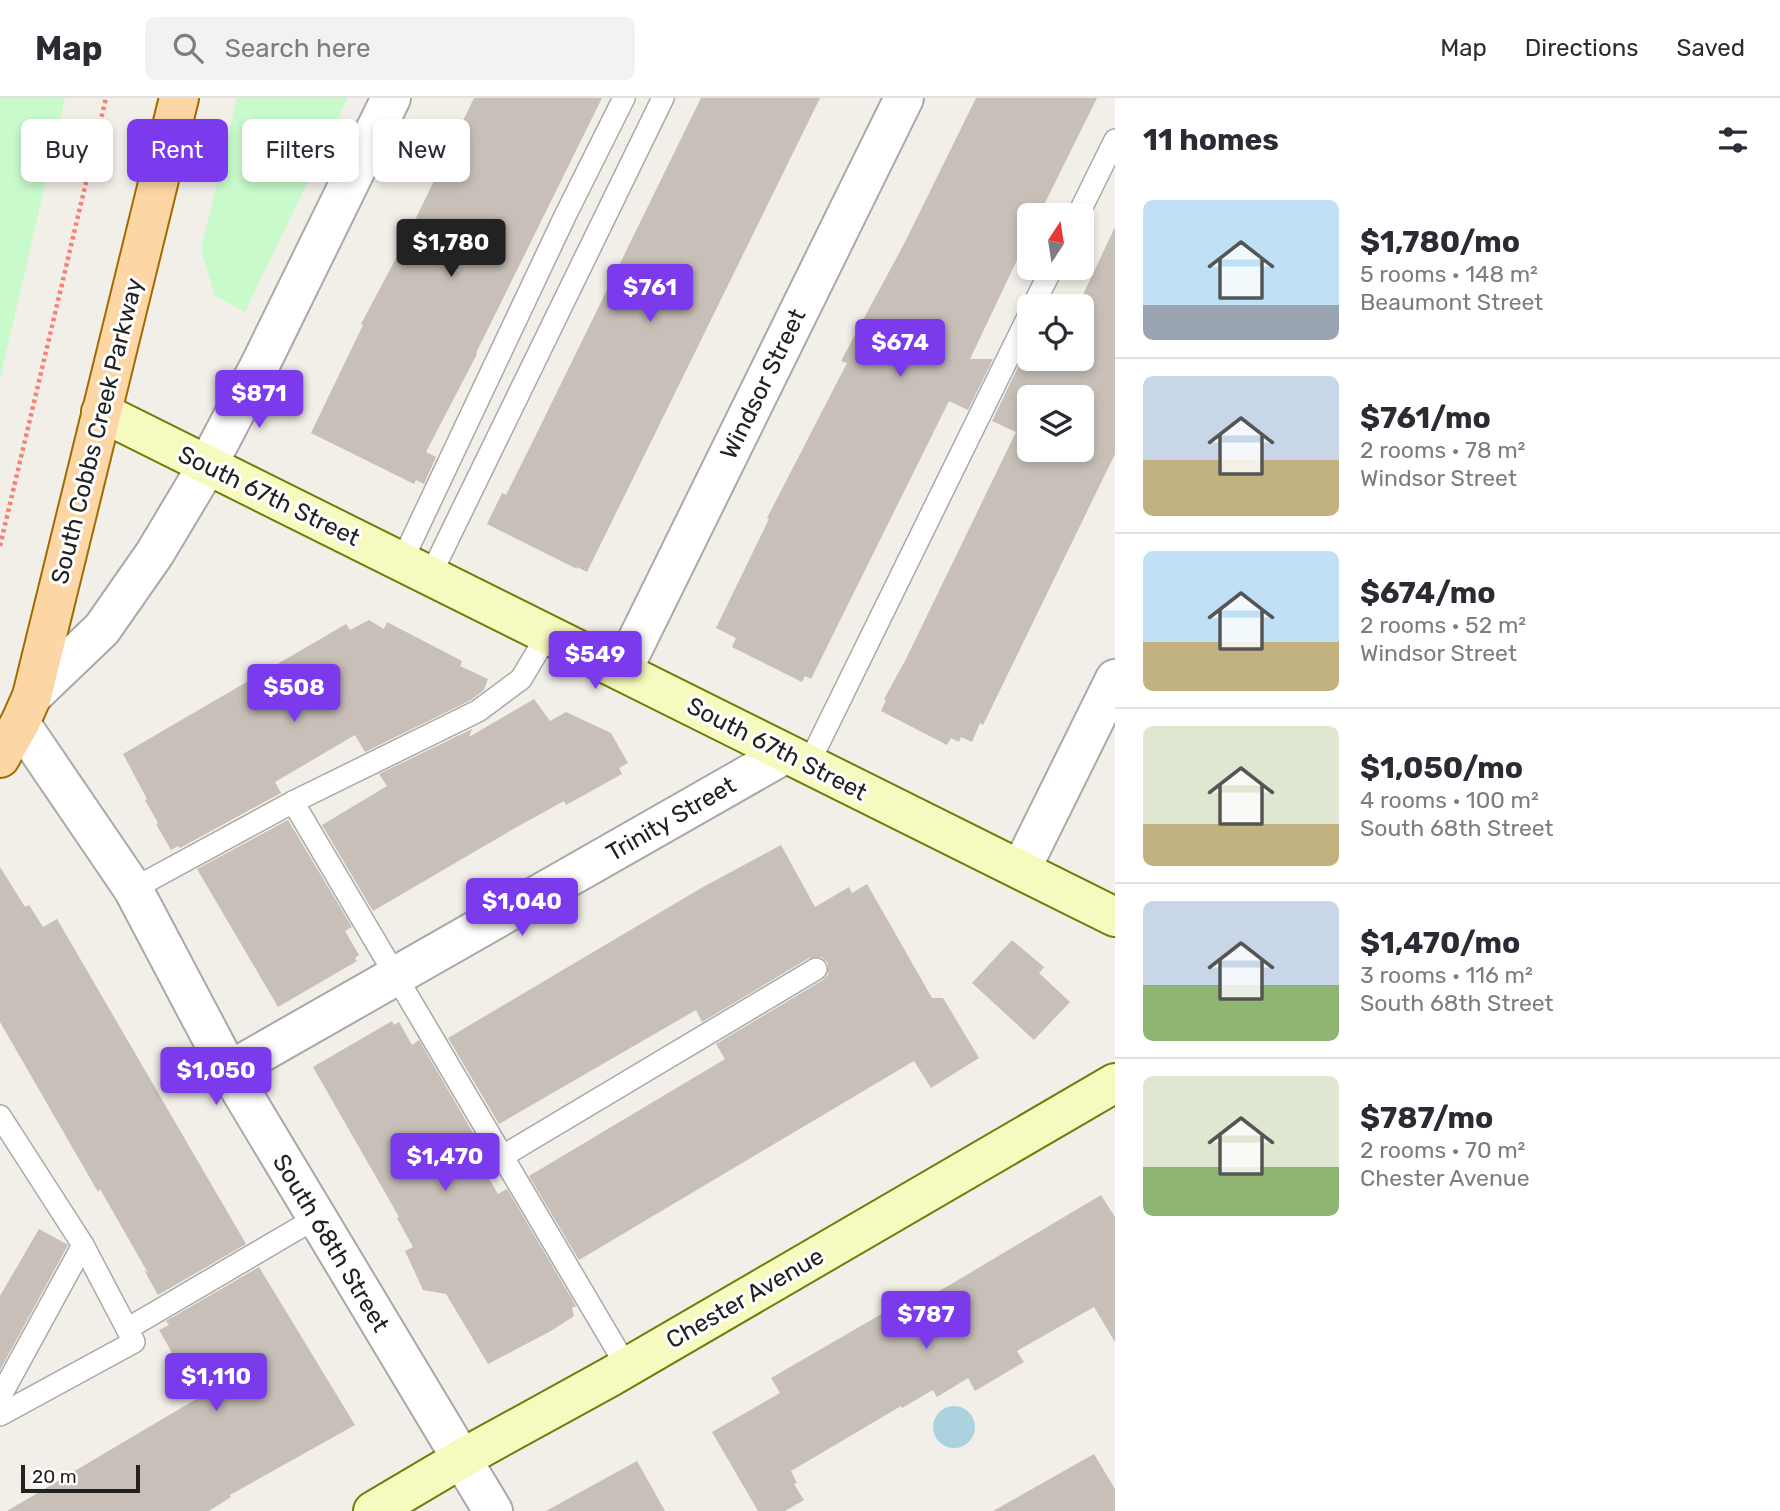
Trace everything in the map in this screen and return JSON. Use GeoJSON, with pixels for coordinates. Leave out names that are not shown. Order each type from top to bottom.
{"type":"FeatureCollection","features":[{"type":"Feature","properties":{"kind":"main road","name":"South Cobbs Creek Parkway"},"geometry":{"type":"LineString","coordinates":[[0,758],[26,710],[179,98]]}},
{"type":"Feature","properties":{"kind":"street"},"geometry":{"type":"LineString","coordinates":[[26,710],[102,629],[155,553],[207,466],[260,365],[391,98]]}},
{"type":"Feature","properties":{"kind":"street","name":"Windsor Street"},"geometry":{"type":"LineString","coordinates":[[622,671],[904,98]]}},
{"type":"Feature","properties":{"kind":"street","name":"South 67th Street"},"geometry":{"type":"LineString","coordinates":[[101,412],[1115,917]]}},
{"type":"Feature","properties":{"kind":"street"},"geometry":{"type":"LineString","coordinates":[[1021,869],[1115,679]]}},
{"type":"Feature","properties":{"kind":"street","name":"South 68th Street"},"geometry":{"type":"LineString","coordinates":[[26,710],[133,889],[229,1071],[493,1511]]}},
{"type":"Feature","properties":{"kind":"street","name":"Trinity Street"},"geometry":{"type":"LineString","coordinates":[[229,1071],[396,976],[797,760]]}},
{"type":"Feature","properties":{"kind":"street","name":"Chester Avenue"},"geometry":{"type":"LineString","coordinates":[[373,1511],[627,1367],[1115,1083]]}},
{"type":"Feature","properties":{"kind":"lane"},"geometry":{"type":"LineString","coordinates":[[416,568],[565,216],[624,98]]}},
{"type":"Feature","properties":{"kind":"lane"},"geometry":{"type":"LineString","coordinates":[[416,568],[663,98]]}},
{"type":"Feature","properties":{"kind":"lane"},"geometry":{"type":"LineString","coordinates":[[1084,203],[1115,139]]}},
{"type":"Feature","properties":{"kind":"lane"},"geometry":{"type":"LineString","coordinates":[[797,760],[1017,338]]}},
{"type":"Feature","properties":{"kind":"lane"},"geometry":{"type":"LineString","coordinates":[[133,889],[293,802],[478,711],[521,679],[548,634]]}},
{"type":"Feature","properties":{"kind":"lane"},"geometry":{"type":"LineString","coordinates":[[293,802],[627,1367]]}},
{"type":"Feature","properties":{"kind":"lane"},"geometry":{"type":"LineString","coordinates":[[503,1156],[816,969]]}},
{"type":"Feature","properties":{"kind":"lane"},"geometry":{"type":"LineString","coordinates":[[0,1116],[83,1245],[134,1342],[0,1415]]}},
{"type":"Feature","properties":{"kind":"lane"},"geometry":{"type":"LineString","coordinates":[[127,1329],[316,1218]]}},
{"type":"Feature","properties":{"kind":"lane"},"geometry":{"type":"LineString","coordinates":[[0,1397],[83,1245]]}},
{"type":"Feature","properties":{"kind":"path"},"geometry":{"type":"LineString","coordinates":[[0,546],[106,98]]}},
{"type":"Feature","properties":{"kind":"green space"},"geometry":{"type":"Polygon","coordinates":[[[0,98],[65,98],[60,119],[21,119],[21,182],[46,182],[0,379],[0,98]]]}},
{"type":"Feature","properties":{"kind":"green space"},"geometry":{"type":"Polygon","coordinates":[[[237,98],[348,98],[338,119],[242,119],[242,182],[308,182],[245,312],[215,296],[201,250],[217,182],[228,182],[228,136],[237,98]]]}},
{"type":"Feature","properties":{"kind":"water"},"geometry":{"type":"Polygon","coordinates":[[[954,1406],[969,1412],[975,1427],[969,1442],[954,1448],[939,1442],[933,1427],[939,1412],[954,1406]]]}},
{"type":"Feature","properties":{"kind":"building"},"geometry":{"type":"Polygon","coordinates":[[[474,98],[602,98],[426,452],[436,457],[424,484],[416,480],[414,484],[311,433],[363,325],[361,324],[433,182],[470,182],[470,119],[464,119],[474,98]]]}},
{"type":"Feature","properties":{"kind":"building"},"geometry":{"type":"Polygon","coordinates":[[[701,98],[820,98],[587,572],[487,524],[502,493],[506,495],[701,98]]]}},
{"type":"Feature","properties":{"kind":"building"},"geometry":{"type":"Polygon","coordinates":[[[976,98],[1097,98],[1045,203],[1017,203],[1017,260],[970,359],[993,359],[968,410],[949,401],[811,679],[805,676],[802,682],[732,647],[736,638],[716,628],[769,519],[767,518],[847,363],[841,361],[905,242],[976,98]]]}},
{"type":"Feature","properties":{"kind":"building"},"geometry":{"type":"Polygon","coordinates":[[[1115,227],[1115,454],[983,725],[980,723],[972,742],[961,737],[959,742],[951,738],[947,745],[881,711],[886,700],[884,699],[1016,432],[992,421],[1017,369],[1094,371],[1094,294],[1083,294],[1090,280],[1094,280],[1094,271],[1115,227]]]}},
{"type":"Feature","properties":{"kind":"building"},"geometry":{"type":"Polygon","coordinates":[[[369,620],[384,629],[387,622],[462,661],[460,666],[488,679],[484,690],[471,700],[365,752],[355,735],[275,782],[281,793],[180,848],[178,846],[171,850],[123,754],[346,624],[350,630],[369,620]]]}},
{"type":"Feature","properties":{"kind":"building"},"geometry":{"type":"Polygon","coordinates":[[[534,699],[550,721],[566,712],[611,733],[628,763],[619,768],[622,774],[566,805],[564,801],[373,911],[322,825],[387,786],[379,774],[472,729],[469,737],[534,699]]]}},
{"type":"Feature","properties":{"kind":"building"},"geometry":{"type":"Polygon","coordinates":[[[288,820],[352,927],[345,931],[359,955],[355,958],[357,961],[278,1007],[197,869],[288,820]]]}},
{"type":"Feature","properties":{"kind":"building"},"geometry":{"type":"Polygon","coordinates":[[[781,845],[815,907],[849,887],[852,893],[867,884],[932,998],[943,998],[979,1058],[931,1088],[914,1061],[579,1260],[529,1176],[725,1059],[716,1044],[823,980],[828,975],[828,963],[822,957],[809,958],[702,1022],[696,1010],[499,1124],[448,1038],[703,887],[781,845]]]}},
{"type":"Feature","properties":{"kind":"building"},"geometry":{"type":"Polygon","coordinates":[[[0,867],[25,907],[29,905],[43,927],[57,919],[246,1244],[158,1295],[100,1189],[98,1192],[0,1022],[0,867]]]}},
{"type":"Feature","properties":{"kind":"building"},"geometry":{"type":"Polygon","coordinates":[[[1012,940],[1044,967],[1039,973],[1070,1002],[1034,1040],[972,983],[1012,940]]]}},
{"type":"Feature","properties":{"kind":"building"},"geometry":{"type":"Polygon","coordinates":[[[392,1021],[394,1025],[399,1022],[412,1045],[419,1040],[476,1138],[468,1143],[498,1194],[507,1189],[576,1306],[572,1308],[574,1316],[488,1364],[446,1294],[423,1290],[405,1251],[413,1247],[397,1218],[399,1217],[313,1067],[392,1021]]]}},
{"type":"Feature","properties":{"kind":"building"},"geometry":{"type":"Polygon","coordinates":[[[1101,1195],[1115,1217],[1115,1342],[1094,1307],[1017,1351],[1024,1362],[975,1391],[968,1378],[937,1397],[933,1390],[791,1471],[797,1483],[794,1484],[804,1500],[785,1511],[758,1511],[712,1432],[780,1393],[771,1378],[885,1312],[888,1319],[948,1286],[1101,1195]]]}},
{"type":"Feature","properties":{"kind":"building"},"geometry":{"type":"Polygon","coordinates":[[[39,1229],[68,1245],[0,1370],[0,1296],[39,1229]]]}},
{"type":"Feature","properties":{"kind":"building"},"geometry":{"type":"Polygon","coordinates":[[[259,1267],[355,1425],[230,1495],[231,1497],[209,1511],[7,1511],[198,1398],[159,1330],[169,1325],[166,1321],[259,1267]]]}},
{"type":"Feature","properties":{"kind":"building"},"geometry":{"type":"Polygon","coordinates":[[[1094,1454],[1115,1489],[1115,1511],[993,1511],[1094,1454]]]}},
{"type":"Feature","properties":{"kind":"building"},"geometry":{"type":"Polygon","coordinates":[[[637,1461],[665,1511],[546,1511],[637,1461]]]}}]}
